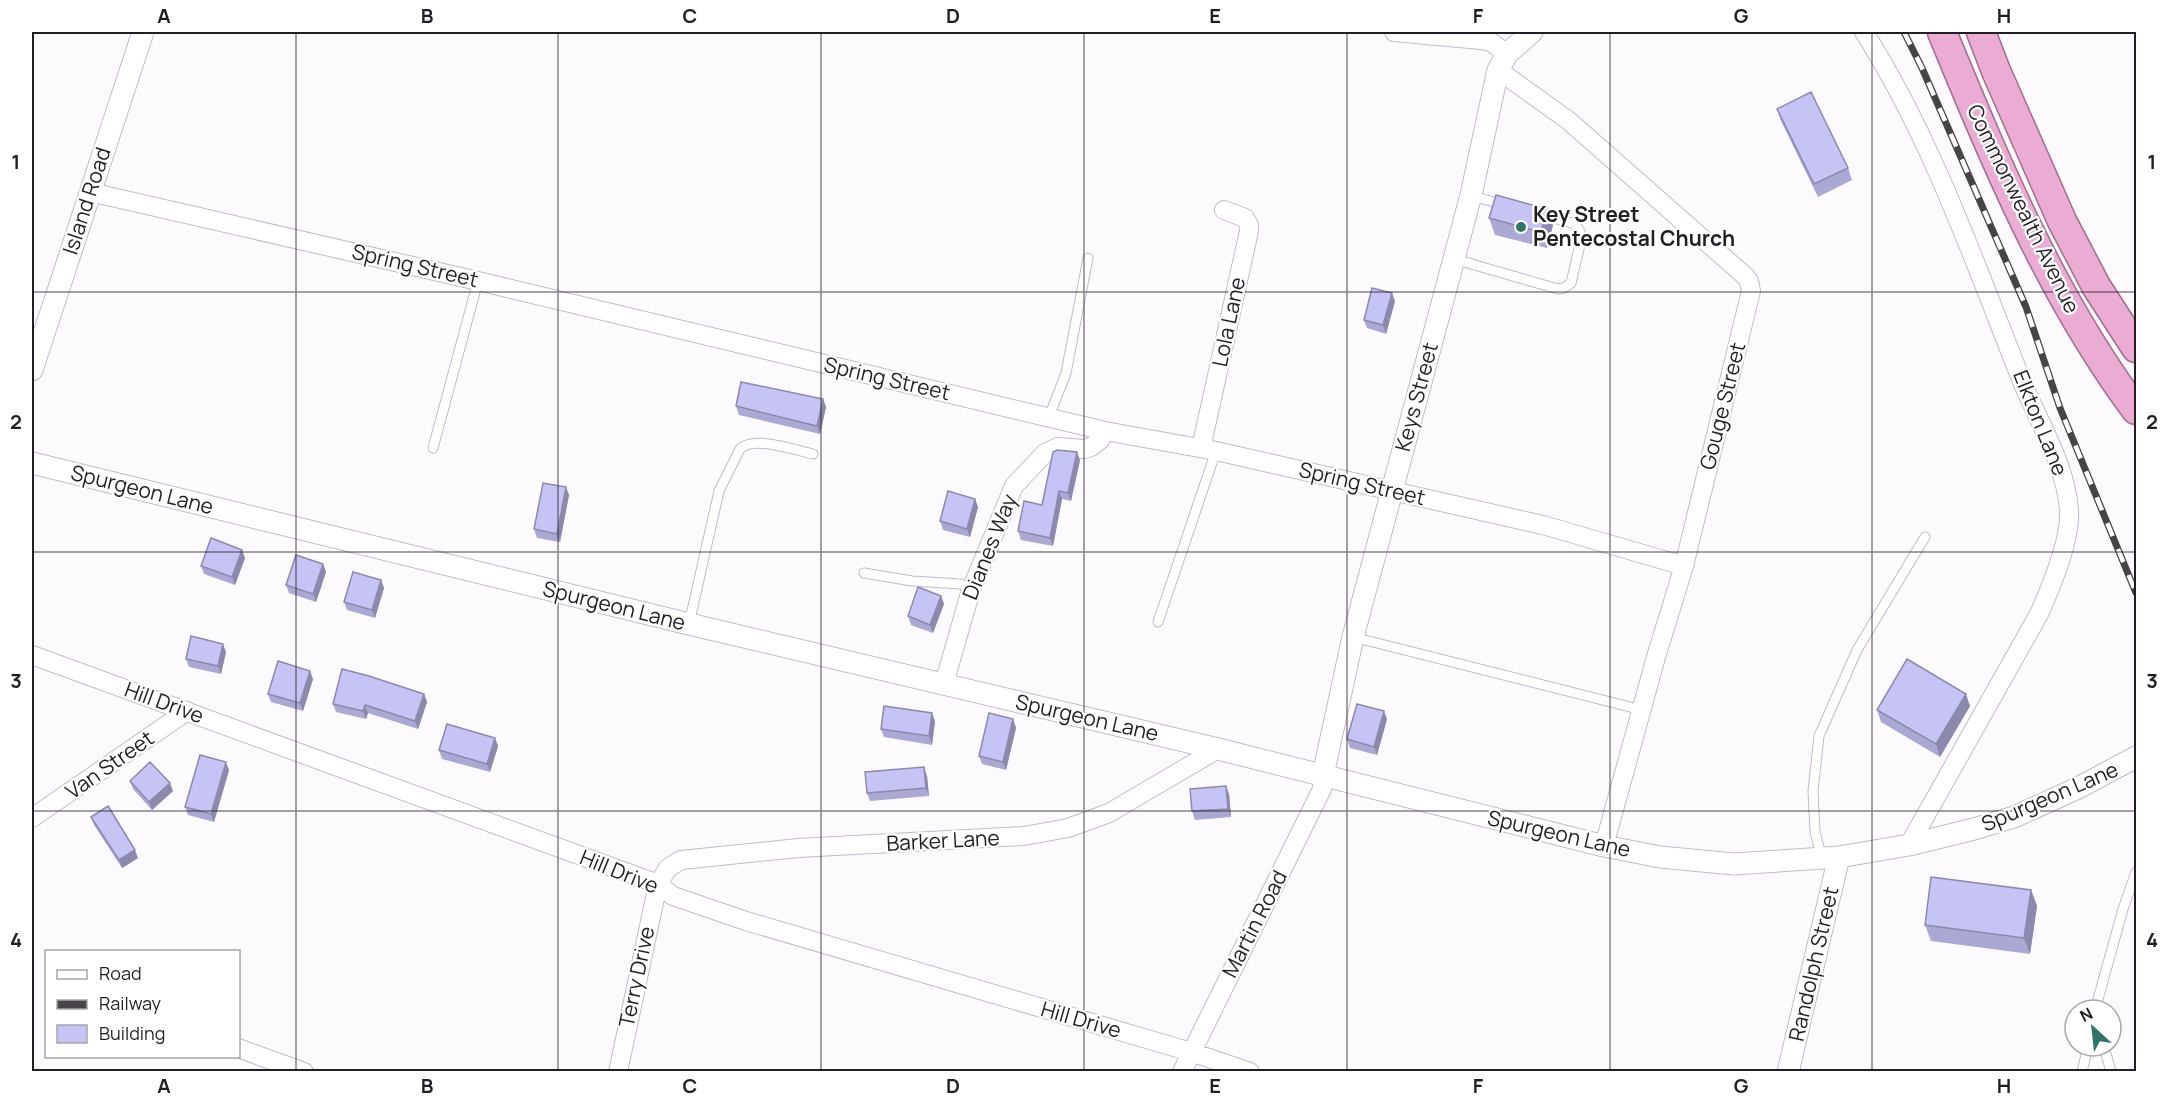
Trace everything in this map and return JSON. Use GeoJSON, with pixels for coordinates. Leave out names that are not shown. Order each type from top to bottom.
{"type":"FeatureCollection","features":[{"type":"Feature","properties":{"kind":"highway","name":"Commonwealth Avenue"},"geometry":{"type":"LineString","coordinates":[[1942,32],[1982,130],[2046,266],[2076,320],[2136,410]]}},
{"type":"Feature","properties":{"kind":"highway","name":"Commonwealth Avenue"},"geometry":{"type":"LineString","coordinates":[[1981,32],[2062,221],[2096,286],[2136,348]]}},
{"type":"Feature","properties":{"kind":"highway"},"geometry":{"type":"LineString","coordinates":[[1964,86],[1996,71]]}},
{"type":"Feature","properties":{"kind":"highway"},"geometry":{"type":"LineString","coordinates":[[2113,378],[2136,363]]}},
{"type":"Feature","properties":{"kind":"street","name":"Island Road"},"geometry":{"type":"LineString","coordinates":[[32,370],[143,32]]}},
{"type":"Feature","properties":{"kind":"street"},"geometry":{"type":"LineString","coordinates":[[1394,32],[1491,42],[1503,62],[1531,32]]}},
{"type":"Feature","properties":{"kind":"street","name":"Elkton Lane"},"geometry":{"type":"LineString","coordinates":[[1864,32],[1916,124],[1958,218],[2021,379],[2059,465],[2066,489],[2069,513],[2060,560],[2039,614],[1909,845]]}},
{"type":"Feature","properties":{"kind":"street","name":"Keys Street"},"geometry":{"type":"LineString","coordinates":[[1323,775],[1353,637],[1471,195],[1503,62]]}},
{"type":"Feature","properties":{"kind":"street","name":"Gouge Street"},"geometry":{"type":"LineString","coordinates":[[1503,62],[1749,281],[1751,291],[1684,566],[1604,846]]}},
{"type":"Feature","properties":{"kind":"street","name":"Spring Street"},"geometry":{"type":"LineString","coordinates":[[90,192],[478,281],[1105,431],[1209,449],[1543,525],[1684,566]]}},
{"type":"Feature","properties":{"kind":"street","name":"Lola Lane"},"geometry":{"type":"LineString","coordinates":[[1209,449],[1249,231],[1245,218],[1224,210]]}},
{"type":"Feature","properties":{"kind":"street","name":"Dianes Way"},"geometry":{"type":"LineString","coordinates":[[944,684],[971,590],[1014,486],[1045,453],[1058,447],[1084,449],[1091,447],[1100,440],[1105,431]]}},
{"type":"Feature","properties":{"kind":"street","name":"Spurgeon Lane"},"geometry":{"type":"LineString","coordinates":[[32,463],[688,624],[1218,749],[1604,846],[1660,857],[1734,864],[1830,858],[1909,845],[2014,817],[2078,788],[2136,757]]}},
{"type":"Feature","properties":{"kind":"street","name":"Hill Drive"},"geometry":{"type":"LineString","coordinates":[[32,655],[658,884],[673,896],[746,921],[1250,1071]]}},
{"type":"Feature","properties":{"kind":"street","name":"Van Street"},"geometry":{"type":"LineString","coordinates":[[32,818],[187,711]]}},
{"type":"Feature","properties":{"kind":"street","name":"Barker Lane"},"geometry":{"type":"LineString","coordinates":[[658,884],[668,868],[681,860],[716,855],[798,848],[1024,836],[1068,828],[1109,813],[1218,749]]}},
{"type":"Feature","properties":{"kind":"street","name":"Martin Road"},"geometry":{"type":"LineString","coordinates":[[1182,1071],[1322,789],[1323,775]]}},
{"type":"Feature","properties":{"kind":"street","name":"Randolph Street"},"geometry":{"type":"LineString","coordinates":[[1788,1071],[1830,858]]}},
{"type":"Feature","properties":{"kind":"street","name":"Terry Drive"},"geometry":{"type":"LineString","coordinates":[[618,1071],[658,884]]}},
{"type":"Feature","properties":{"kind":"street"},"geometry":{"type":"LineString","coordinates":[[240,1049],[304,1071]]}},
{"type":"Feature","properties":{"kind":"lane"},"geometry":{"type":"LineString","coordinates":[[1471,195],[1516,208]]}},
{"type":"Feature","properties":{"kind":"lane"},"geometry":{"type":"LineString","coordinates":[[1454,260],[1558,289],[1564,288],[1570,283],[1582,236],[1572,223],[1527,211]]}},
{"type":"Feature","properties":{"kind":"lane"},"geometry":{"type":"LineString","coordinates":[[1049,417],[1066,373],[1074,343],[1088,258]]}},
{"type":"Feature","properties":{"kind":"lane"},"geometry":{"type":"LineString","coordinates":[[434,448],[478,281]]}},
{"type":"Feature","properties":{"kind":"lane"},"geometry":{"type":"LineString","coordinates":[[688,624],[719,491],[740,449],[744,445],[755,442],[813,454]]}},
{"type":"Feature","properties":{"kind":"lane"},"geometry":{"type":"LineString","coordinates":[[1158,622],[1209,449]]}},
{"type":"Feature","properties":{"kind":"lane"},"geometry":{"type":"LineString","coordinates":[[1830,858],[1815,832],[1813,791],[1820,736],[1857,650],[1925,537]]}},
{"type":"Feature","properties":{"kind":"lane"},"geometry":{"type":"LineString","coordinates":[[864,573],[912,581],[961,584],[971,590]]}},
{"type":"Feature","properties":{"kind":"lane"},"geometry":{"type":"LineString","coordinates":[[1353,637],[1642,710]]}},
{"type":"Feature","properties":{"kind":"lane"},"geometry":{"type":"LineString","coordinates":[[2098,998],[2123,909],[2136,872]]}},
{"type":"Feature","properties":{"kind":"building"},"geometry":{"type":"Polygon","coordinates":[[[1811,92],[1848,168],[1814,184],[1777,109],[1811,92]]]}},
{"type":"Feature","properties":{"kind":"building"},"geometry":{"type":"Polygon","coordinates":[[[1496,195],[1547,209],[1541,232],[1489,218],[1496,195]]]}},
{"type":"Feature","properties":{"kind":"building"},"geometry":{"type":"Polygon","coordinates":[[[1372,288],[1392,293],[1383,325],[1364,320],[1372,288]]]}},
{"type":"Feature","properties":{"kind":"building"},"geometry":{"type":"Polygon","coordinates":[[[741,382],[823,399],[817,426],[736,406],[741,382]]]}},
{"type":"Feature","properties":{"kind":"building"},"geometry":{"type":"Polygon","coordinates":[[[1057,450],[1077,452],[1068,493],[1059,491],[1050,538],[1018,531],[1024,501],[1042,505],[1053,452],[1057,450]]]}},
{"type":"Feature","properties":{"kind":"building"},"geometry":{"type":"Polygon","coordinates":[[[543,483],[566,487],[557,534],[534,529],[543,483]]]}},
{"type":"Feature","properties":{"kind":"building"},"geometry":{"type":"Polygon","coordinates":[[[948,491],[975,499],[967,529],[940,521],[948,491]]]}},
{"type":"Feature","properties":{"kind":"building"},"geometry":{"type":"Polygon","coordinates":[[[211,538],[242,550],[232,577],[201,566],[211,538]]]}},
{"type":"Feature","properties":{"kind":"building"},"geometry":{"type":"Polygon","coordinates":[[[296,555],[323,564],[313,594],[286,585],[296,555]]]}},
{"type":"Feature","properties":{"kind":"building"},"geometry":{"type":"Polygon","coordinates":[[[353,572],[381,580],[372,610],[344,602],[353,572]]]}},
{"type":"Feature","properties":{"kind":"building"},"geometry":{"type":"Polygon","coordinates":[[[918,587],[941,596],[930,625],[908,616],[918,587]]]}},
{"type":"Feature","properties":{"kind":"building"},"geometry":{"type":"Polygon","coordinates":[[[191,636],[223,644],[218,666],[186,659],[191,636]]]}},
{"type":"Feature","properties":{"kind":"building"},"geometry":{"type":"Polygon","coordinates":[[[1907,659],[1966,694],[1936,744],[1877,710],[1907,659]]]}},
{"type":"Feature","properties":{"kind":"building"},"geometry":{"type":"Polygon","coordinates":[[[278,661],[310,671],[300,703],[268,694],[278,661]]]}},
{"type":"Feature","properties":{"kind":"building"},"geometry":{"type":"Polygon","coordinates":[[[342,669],[424,694],[415,721],[365,705],[363,711],[333,704],[342,669]]]}},
{"type":"Feature","properties":{"kind":"building"},"geometry":{"type":"Polygon","coordinates":[[[1357,704],[1384,711],[1374,747],[1347,739],[1357,704]]]}},
{"type":"Feature","properties":{"kind":"building"},"geometry":{"type":"Polygon","coordinates":[[[884,706],[932,713],[929,736],[881,729],[884,706]]]}},
{"type":"Feature","properties":{"kind":"building"},"geometry":{"type":"Polygon","coordinates":[[[989,713],[1013,719],[1003,762],[979,756],[989,713]]]}},
{"type":"Feature","properties":{"kind":"building"},"geometry":{"type":"Polygon","coordinates":[[[447,724],[495,738],[487,764],[439,750],[447,724]]]}},
{"type":"Feature","properties":{"kind":"building"},"geometry":{"type":"Polygon","coordinates":[[[200,755],[226,762],[211,814],[185,807],[200,755]]]}},
{"type":"Feature","properties":{"kind":"building"},"geometry":{"type":"Polygon","coordinates":[[[150,762],[170,783],[149,802],[130,781],[150,762]]]}},
{"type":"Feature","properties":{"kind":"building"},"geometry":{"type":"Polygon","coordinates":[[[924,767],[926,788],[867,793],[865,772],[924,767]]]}},
{"type":"Feature","properties":{"kind":"building"},"geometry":{"type":"Polygon","coordinates":[[[1226,786],[1228,809],[1192,811],[1190,789],[1226,786]]]}},
{"type":"Feature","properties":{"kind":"building"},"geometry":{"type":"Polygon","coordinates":[[[108,806],[135,850],[119,860],[91,817],[108,806]]]}},
{"type":"Feature","properties":{"kind":"building"},"geometry":{"type":"Polygon","coordinates":[[[1931,877],[2031,890],[2024,938],[1925,925],[1931,877]]]}},
{"type":"Feature","properties":{"kind":"railway"},"geometry":{"type":"LineString","coordinates":[[1904,32],[1922,68],[2026,307],[2060,408],[2136,593]]}},
{"type":"Feature","properties":{"kind":"place","name":"Key Street Pentecostal Church"},"geometry":{"type":"Point","coordinates":[1521,227]}}]}
